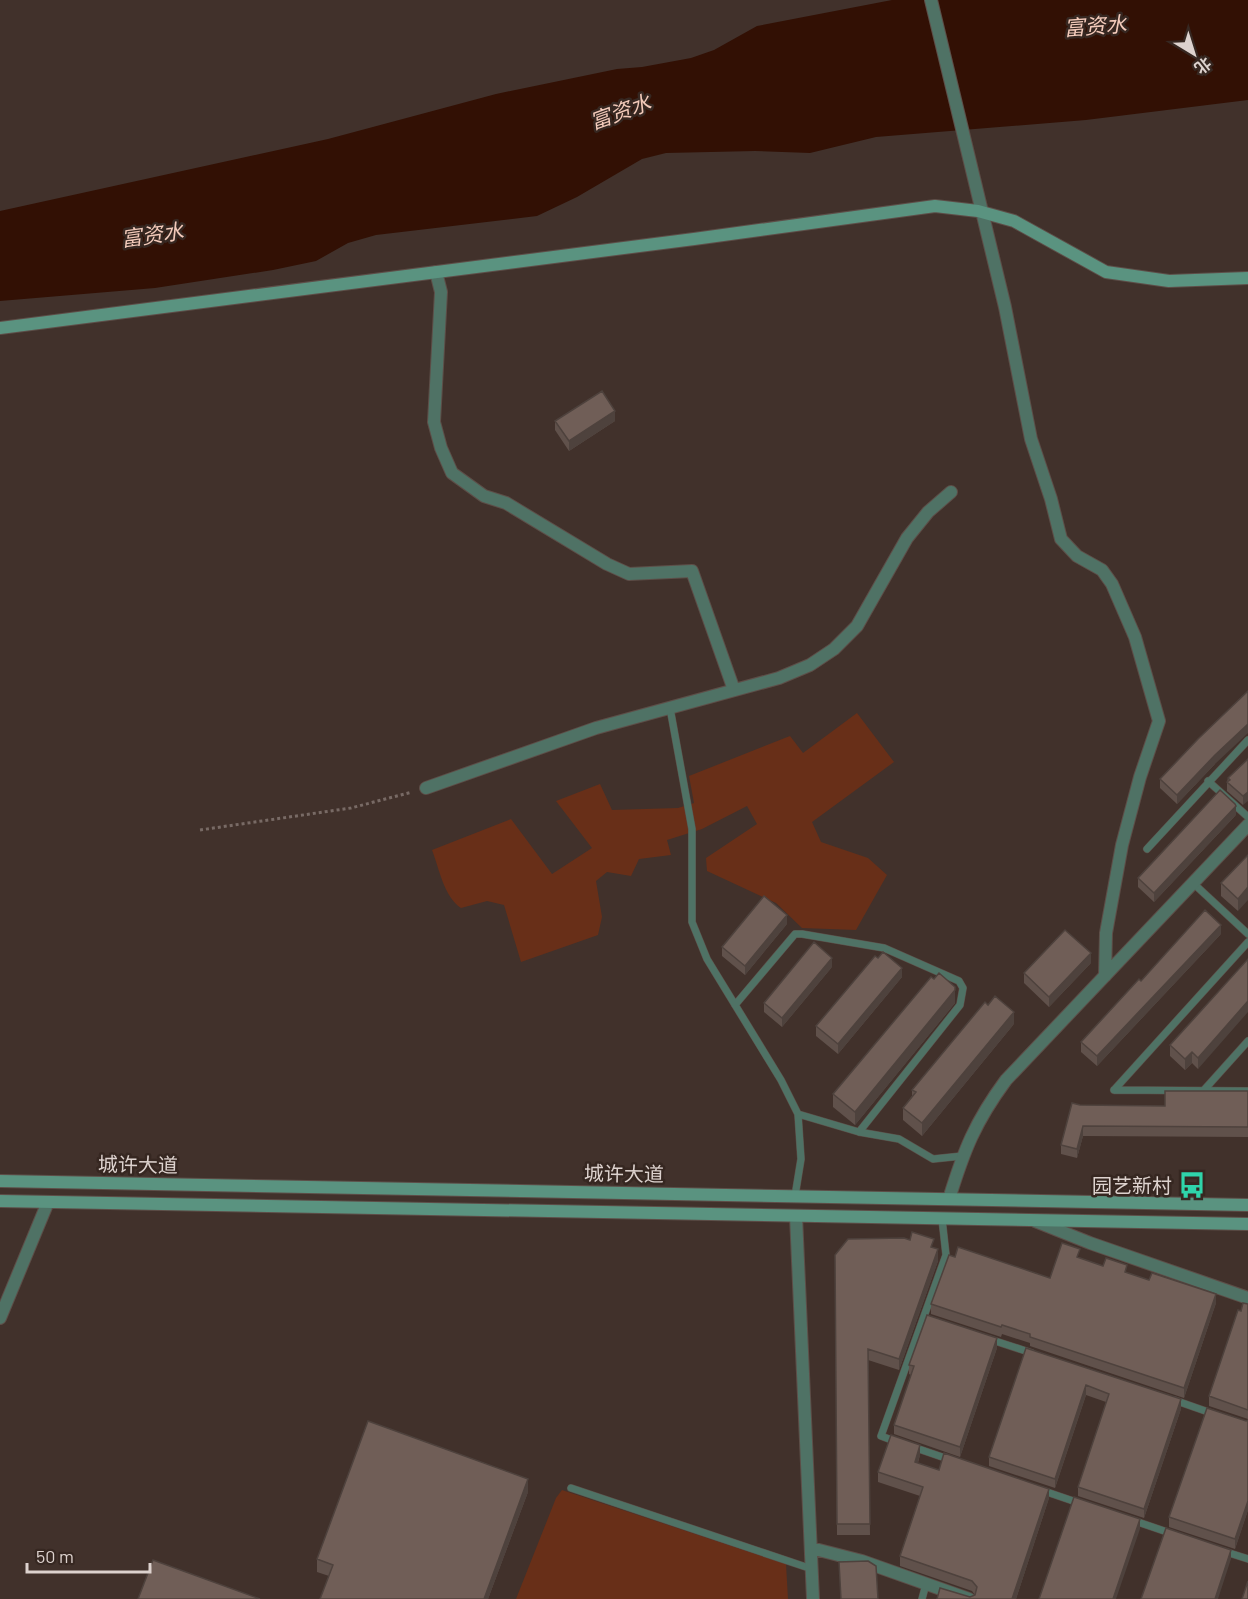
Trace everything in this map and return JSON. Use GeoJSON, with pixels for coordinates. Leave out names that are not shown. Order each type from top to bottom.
{"type":"FeatureCollection","features":[{"type":"Feature","properties":{"kind":"main road"},"geometry":{"type":"LineString","coordinates":[[0,328],[935,206],[983,212],[1014,221],[1106,272],[1169,281],[1248,278]]}},
{"type":"Feature","properties":{"kind":"main road","name":"城许大道"},"geometry":{"type":"LineString","coordinates":[[0,1181],[1248,1205]]}},
{"type":"Feature","properties":{"kind":"main road","name":"城许大道"},"geometry":{"type":"LineString","coordinates":[[0,1201],[1248,1224]]}},
{"type":"Feature","properties":{"kind":"street"},"geometry":{"type":"LineString","coordinates":[[931,0],[1005,307],[1031,439],[1061,539],[1077,556],[1102,570],[1112,584],[1135,638],[1159,722],[1140,777],[1122,845],[1106,933],[1105,975]]}},
{"type":"Feature","properties":{"kind":"street"},"geometry":{"type":"LineString","coordinates":[[436,272],[441,292],[435,422],[441,448],[452,473],[484,496],[506,503],[607,564],[628,574],[692,571],[734,690]]}},
{"type":"Feature","properties":{"kind":"street"},"geometry":{"type":"LineString","coordinates":[[426,788],[596,728],[795,672],[822,658],[847,639],[867,613],[907,538],[928,512],[951,492]]}},
{"type":"Feature","properties":{"kind":"street"},"geometry":{"type":"LineString","coordinates":[[949,1199],[962,1156],[977,1123],[1006,1080],[1248,825]]}},
{"type":"Feature","properties":{"kind":"street"},"geometry":{"type":"LineString","coordinates":[[0,1318],[48,1202]]}},
{"type":"Feature","properties":{"kind":"street"},"geometry":{"type":"LineString","coordinates":[[796,1216],[813,1599]]}},
{"type":"Feature","properties":{"kind":"street"},"geometry":{"type":"LineString","coordinates":[[1034,1220],[1090,1243],[1248,1298]]}},
{"type":"Feature","properties":{"kind":"street"},"geometry":{"type":"LineString","coordinates":[[811,1548],[862,1561],[969,1599]]}},
{"type":"Feature","properties":{"kind":"lane"},"geometry":{"type":"LineString","coordinates":[[670,708],[692,829],[692,922],[707,959],[781,1080],[798,1114],[801,1159],[795,1196]]}},
{"type":"Feature","properties":{"kind":"lane"},"geometry":{"type":"LineString","coordinates":[[1147,849],[1248,740]]}},
{"type":"Feature","properties":{"kind":"lane"},"geometry":{"type":"LineString","coordinates":[[1208,781],[1248,817]]}},
{"type":"Feature","properties":{"kind":"lane"},"geometry":{"type":"LineString","coordinates":[[1193,883],[1248,934]]}},
{"type":"Feature","properties":{"kind":"lane"},"geometry":{"type":"LineString","coordinates":[[735,1005],[795,934],[884,948],[958,981],[963,988],[960,1005],[859,1132]]}},
{"type":"Feature","properties":{"kind":"lane"},"geometry":{"type":"LineString","coordinates":[[1248,942],[1114,1090],[1248,1091]]}},
{"type":"Feature","properties":{"kind":"lane"},"geometry":{"type":"LineString","coordinates":[[1204,1090],[1248,1041]]}},
{"type":"Feature","properties":{"kind":"lane"},"geometry":{"type":"LineString","coordinates":[[798,1114],[859,1132],[899,1139],[933,1159],[962,1156]]}},
{"type":"Feature","properties":{"kind":"lane"},"geometry":{"type":"LineString","coordinates":[[942,1219],[945,1255],[881,1436],[958,1462]]}},
{"type":"Feature","properties":{"kind":"lane"},"geometry":{"type":"LineString","coordinates":[[923,1317],[934,1320]]}},
{"type":"Feature","properties":{"kind":"lane"},"geometry":{"type":"LineString","coordinates":[[979,1335],[1035,1354]]}},
{"type":"Feature","properties":{"kind":"lane"},"geometry":{"type":"LineString","coordinates":[[1170,1399],[1226,1418]]}},
{"type":"Feature","properties":{"kind":"lane"},"geometry":{"type":"LineString","coordinates":[[571,1488],[812,1569]]}},
{"type":"Feature","properties":{"kind":"lane"},"geometry":{"type":"LineString","coordinates":[[1036,1488],[1092,1507]]}},
{"type":"Feature","properties":{"kind":"lane"},"geometry":{"type":"LineString","coordinates":[[1126,1518],[1181,1537]]}},
{"type":"Feature","properties":{"kind":"lane"},"geometry":{"type":"LineString","coordinates":[[1215,1548],[1248,1559]]}},
{"type":"Feature","properties":{"kind":"lane"},"geometry":{"type":"LineString","coordinates":[[922,1599],[926,1584]]}},
{"type":"Feature","properties":{"kind":"path"},"geometry":{"type":"LineString","coordinates":[[200,830],[351,808],[426,788]]}},
{"type":"Feature","properties":{"kind":"shaded area"},"geometry":{"type":"Polygon","coordinates":[[[857,713],[894,762],[812,822],[821,842],[868,858],[887,875],[856,930],[802,928],[776,903],[707,871],[706,858],[757,824],[747,806],[702,829],[667,840],[671,855],[639,859],[631,876],[607,872],[596,881],[602,917],[598,935],[521,962],[504,905],[487,901],[461,908],[450,897],[443,882],[432,850],[511,819],[552,874],[592,848],[556,801],[600,784],[612,810],[678,808],[694,803],[689,776],[790,736],[803,753],[857,713]]]}},
{"type":"Feature","properties":{"kind":"shaded area"},"geometry":{"type":"Polygon","coordinates":[[[562,1490],[786,1564],[788,1599],[516,1599],[556,1498],[562,1490]]]}},
{"type":"Feature","properties":{"kind":"water","name":"富资水"},"geometry":{"type":"Polygon","coordinates":[[[892,0],[1248,0],[1248,100],[1086,120],[876,137],[810,153],[755,151],[666,153],[642,159],[577,197],[537,216],[376,235],[348,243],[316,261],[273,270],[155,288],[0,301],[0,211],[328,139],[496,94],[617,69],[691,58],[714,50],[757,26],[892,0]]]}},
{"type":"Feature","properties":{"kind":"building"},"geometry":{"type":"Polygon","coordinates":[[[602,391],[615,411],[569,441],[555,421],[602,391]]]}},
{"type":"Feature","properties":{"kind":"building"},"geometry":{"type":"Polygon","coordinates":[[[1248,691],[1248,724],[1177,795],[1160,779],[1248,691]]]}},
{"type":"Feature","properties":{"kind":"building"},"geometry":{"type":"Polygon","coordinates":[[[1248,759],[1248,792],[1243,796],[1227,782],[1230,780],[1228,778],[1248,759]]]}},
{"type":"Feature","properties":{"kind":"building"},"geometry":{"type":"Polygon","coordinates":[[[1220,790],[1236,806],[1154,893],[1138,878],[1220,790]]]}},
{"type":"Feature","properties":{"kind":"building"},"geometry":{"type":"Polygon","coordinates":[[[1248,855],[1248,887],[1238,899],[1221,883],[1248,855]]]}},
{"type":"Feature","properties":{"kind":"building"},"geometry":{"type":"Polygon","coordinates":[[[764,896],[787,915],[745,966],[722,947],[764,896]]]}},
{"type":"Feature","properties":{"kind":"building"},"geometry":{"type":"Polygon","coordinates":[[[1205,910],[1221,925],[1097,1056],[1081,1042],[1139,979],[1141,981],[1205,910]]]}},
{"type":"Feature","properties":{"kind":"building"},"geometry":{"type":"Polygon","coordinates":[[[1065,930],[1091,953],[1049,997],[1024,973],[1065,930]]]}},
{"type":"Feature","properties":{"kind":"building"},"geometry":{"type":"Polygon","coordinates":[[[814,942],[832,958],[782,1018],[764,1003],[814,942]]]}},
{"type":"Feature","properties":{"kind":"building"},"geometry":{"type":"Polygon","coordinates":[[[883,952],[902,968],[838,1044],[816,1026],[875,956],[878,958],[883,952]]]}},
{"type":"Feature","properties":{"kind":"building"},"geometry":{"type":"Polygon","coordinates":[[[1248,959],[1248,1001],[1198,1058],[1192,1052],[1185,1059],[1170,1045],[1248,959]]]}},
{"type":"Feature","properties":{"kind":"building"},"geometry":{"type":"Polygon","coordinates":[[[939,973],[955,987],[955,990],[855,1112],[833,1094],[931,977],[934,979],[939,973]]]}},
{"type":"Feature","properties":{"kind":"building"},"geometry":{"type":"Polygon","coordinates":[[[995,996],[1014,1012],[922,1123],[903,1108],[916,1092],[912,1090],[985,1002],[988,1005],[995,996]]]}},
{"type":"Feature","properties":{"kind":"building"},"geometry":{"type":"Polygon","coordinates":[[[1165,1091],[1248,1091],[1248,1127],[1083,1126],[1077,1149],[1061,1145],[1072,1103],[1165,1106],[1165,1091]]]}},
{"type":"Feature","properties":{"kind":"building"},"geometry":{"type":"Polygon","coordinates":[[[912,1232],[934,1239],[931,1247],[938,1249],[899,1359],[868,1349],[870,1524],[837,1524],[835,1255],[848,1239],[904,1238],[910,1240],[912,1232]]]}},
{"type":"Feature","properties":{"kind":"building"},"geometry":{"type":"Polygon","coordinates":[[[1062,1243],[1080,1249],[1077,1257],[1103,1266],[1106,1258],[1127,1265],[1125,1272],[1149,1280],[1152,1273],[1216,1294],[1184,1388],[1030,1337],[1030,1334],[931,1304],[949,1255],[955,1257],[958,1247],[1050,1278],[1062,1243]]]}},
{"type":"Feature","properties":{"kind":"building"},"geometry":{"type":"Polygon","coordinates":[[[1243,1303],[1248,1304],[1248,1410],[1209,1396],[1238,1310],[1241,1311],[1243,1303]]]}},
{"type":"Feature","properties":{"kind":"building"},"geometry":{"type":"Polygon","coordinates":[[[927,1315],[997,1338],[960,1447],[894,1425],[914,1366],[909,1365],[927,1315]]]}},
{"type":"Feature","properties":{"kind":"building"},"geometry":{"type":"Polygon","coordinates":[[[1026,1348],[1181,1399],[1144,1509],[1078,1487],[1109,1394],[1086,1385],[1055,1479],[989,1457],[1026,1348]]]}},
{"type":"Feature","properties":{"kind":"building"},"geometry":{"type":"Polygon","coordinates":[[[1207,1408],[1248,1420],[1248,1501],[1235,1539],[1169,1517],[1207,1408]]]}},
{"type":"Feature","properties":{"kind":"building"},"geometry":{"type":"Polygon","coordinates":[[[368,1421],[528,1479],[484,1599],[320,1599],[333,1565],[317,1559],[368,1421]]]}},
{"type":"Feature","properties":{"kind":"building"},"geometry":{"type":"Polygon","coordinates":[[[891,1435],[920,1445],[915,1462],[939,1470],[944,1453],[1049,1489],[1012,1599],[937,1599],[940,1588],[970,1597],[975,1595],[977,1587],[972,1581],[900,1556],[923,1487],[878,1472],[891,1435]]]}},
{"type":"Feature","properties":{"kind":"building"},"geometry":{"type":"Polygon","coordinates":[[[1074,1497],[1140,1519],[1113,1599],[1039,1599],[1074,1497]]]}},
{"type":"Feature","properties":{"kind":"building"},"geometry":{"type":"Polygon","coordinates":[[[1166,1528],[1231,1550],[1215,1599],[1141,1599],[1166,1528]]]}},
{"type":"Feature","properties":{"kind":"building"},"geometry":{"type":"Polygon","coordinates":[[[153,1560],[260,1599],[138,1599],[153,1560]]]}},
{"type":"Feature","properties":{"kind":"building"},"geometry":{"type":"Polygon","coordinates":[[[868,1561],[876,1566],[878,1599],[841,1599],[839,1562],[868,1561]]]}},
{"type":"Feature","properties":{"kind":"building"},"geometry":{"type":"Polygon","coordinates":[[[1248,1581],[1248,1599],[1242,1599],[1248,1581]]]}},
{"type":"Feature","properties":{"kind":"place","name":"园艺新村"},"geometry":{"type":"Point","coordinates":[1192,1185]}}]}
